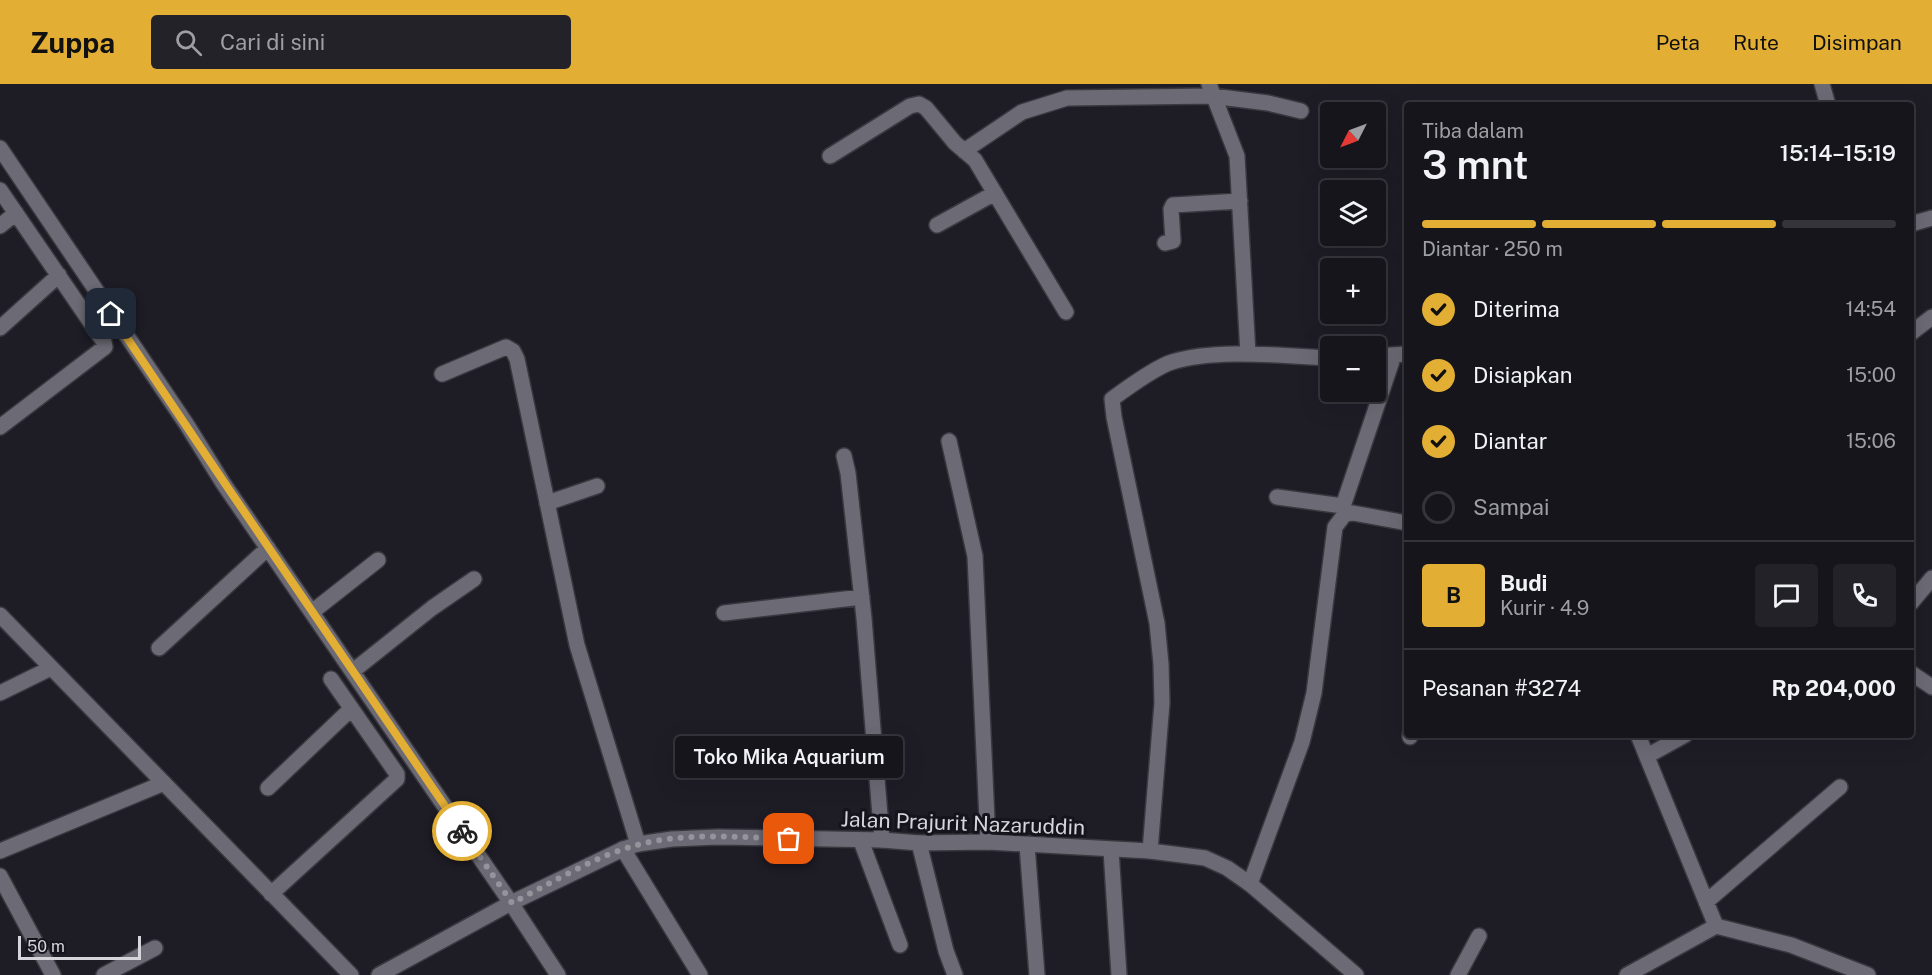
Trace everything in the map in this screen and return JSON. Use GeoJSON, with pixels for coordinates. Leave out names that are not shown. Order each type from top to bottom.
{"type":"FeatureCollection","features":[{"type":"Feature","properties":{"kind":"street"},"geometry":{"type":"LineString","coordinates":[[1822,84],[1827,102]]}},
{"type":"Feature","properties":{"kind":"street"},"geometry":{"type":"LineString","coordinates":[[964,151],[1022,112],[1067,98],[1211,88],[1301,111]]}},
{"type":"Feature","properties":{"kind":"street"},"geometry":{"type":"LineString","coordinates":[[1211,88],[1237,156],[1248,354]]}},
{"type":"Feature","properties":{"kind":"street"},"geometry":{"type":"LineString","coordinates":[[830,156],[910,106],[920,104],[955,143],[975,160],[1066,312]]}},
{"type":"Feature","properties":{"kind":"street"},"geometry":{"type":"LineString","coordinates":[[0,148],[268,548],[512,903],[558,975]]}},
{"type":"Feature","properties":{"kind":"street"},"geometry":{"type":"LineString","coordinates":[[0,190],[104,342],[105,347],[0,427]]}},
{"type":"Feature","properties":{"kind":"street"},"geometry":{"type":"LineString","coordinates":[[936,225],[995,193]]}},
{"type":"Feature","properties":{"kind":"street"},"geometry":{"type":"LineString","coordinates":[[1165,243],[1173,241],[1171,209],[1173,205],[1240,201]]}},
{"type":"Feature","properties":{"kind":"street"},"geometry":{"type":"LineString","coordinates":[[0,226],[16,213]]}},
{"type":"Feature","properties":{"kind":"street"},"geometry":{"type":"LineString","coordinates":[[1914,223],[1932,218]]}},
{"type":"Feature","properties":{"kind":"street"},"geometry":{"type":"LineString","coordinates":[[0,328],[59,275]]}},
{"type":"Feature","properties":{"kind":"street"},"geometry":{"type":"LineString","coordinates":[[1914,331],[1932,317]]}},
{"type":"Feature","properties":{"kind":"street"},"geometry":{"type":"LineString","coordinates":[[442,374],[506,347],[513,351],[517,359],[577,645],[638,844]]}},
{"type":"Feature","properties":{"kind":"street"},"geometry":{"type":"LineString","coordinates":[[1150,851],[1162,703],[1161,664],[1157,623],[1112,399],[1170,363],[1193,357],[1248,354],[1320,358]]}},
{"type":"Feature","properties":{"kind":"street"},"geometry":{"type":"LineString","coordinates":[[1250,884],[1302,742],[1314,693],[1335,527],[1344,510],[1400,354]]}},
{"type":"Feature","properties":{"kind":"street"},"geometry":{"type":"LineString","coordinates":[[949,441],[975,556],[988,842]]}},
{"type":"Feature","properties":{"kind":"street"},"geometry":{"type":"LineString","coordinates":[[844,456],[848,473],[862,597],[882,840]]}},
{"type":"Feature","properties":{"kind":"street"},"geometry":{"type":"LineString","coordinates":[[548,503],[597,486]]}},
{"type":"Feature","properties":{"kind":"street"},"geometry":{"type":"LineString","coordinates":[[1276,497],[1404,522]]}},
{"type":"Feature","properties":{"kind":"street"},"geometry":{"type":"LineString","coordinates":[[159,648],[268,548]]}},
{"type":"Feature","properties":{"kind":"street"},"geometry":{"type":"LineString","coordinates":[[312,612],[378,560]]}},
{"type":"Feature","properties":{"kind":"street"},"geometry":{"type":"LineString","coordinates":[[1914,599],[1932,578]]}},
{"type":"Feature","properties":{"kind":"street"},"geometry":{"type":"LineString","coordinates":[[353,671],[432,608],[474,579]]}},
{"type":"Feature","properties":{"kind":"street"},"geometry":{"type":"LineString","coordinates":[[724,613],[862,597]]}},
{"type":"Feature","properties":{"kind":"street"},"geometry":{"type":"LineString","coordinates":[[0,615],[351,975]]}},
{"type":"Feature","properties":{"kind":"street"},"geometry":{"type":"LineString","coordinates":[[0,693],[51,668]]}},
{"type":"Feature","properties":{"kind":"street"},"geometry":{"type":"LineString","coordinates":[[1914,675],[1932,687]]}},
{"type":"Feature","properties":{"kind":"street"},"geometry":{"type":"LineString","coordinates":[[271,894],[397,780],[397,774],[330,679]]}},
{"type":"Feature","properties":{"kind":"street"},"geometry":{"type":"LineString","coordinates":[[268,788],[351,709]]}},
{"type":"Feature","properties":{"kind":"street"},"geometry":{"type":"LineString","coordinates":[[1639,738],[1716,926]]}},
{"type":"Feature","properties":{"kind":"street"},"geometry":{"type":"LineString","coordinates":[[1647,756],[1680,738]]}},
{"type":"Feature","properties":{"kind":"street"},"geometry":{"type":"LineString","coordinates":[[0,851],[164,783]]}},
{"type":"Feature","properties":{"kind":"street"},"geometry":{"type":"LineString","coordinates":[[1706,902],[1840,787]]}},
{"type":"Feature","properties":{"kind":"street","name":"Jalan Prajurit Nazaruddin"},"geometry":{"type":"LineString","coordinates":[[379,975],[512,903],[623,849],[638,844],[672,839],[718,837],[882,840],[919,843],[988,842],[1150,851],[1205,858],[1227,868],[1250,884],[1356,975]]}},
{"type":"Feature","properties":{"kind":"street"},"geometry":{"type":"LineString","coordinates":[[861,840],[900,945]]}},
{"type":"Feature","properties":{"kind":"street"},"geometry":{"type":"LineString","coordinates":[[919,843],[946,951],[955,975]]}},
{"type":"Feature","properties":{"kind":"street"},"geometry":{"type":"LineString","coordinates":[[1027,845],[1037,975]]}},
{"type":"Feature","properties":{"kind":"street"},"geometry":{"type":"LineString","coordinates":[[623,849],[700,975]]}},
{"type":"Feature","properties":{"kind":"street"},"geometry":{"type":"LineString","coordinates":[[1112,850],[1119,975]]}},
{"type":"Feature","properties":{"kind":"street"},"geometry":{"type":"LineString","coordinates":[[0,876],[53,975]]}},
{"type":"Feature","properties":{"kind":"street"},"geometry":{"type":"LineString","coordinates":[[1627,975],[1716,926],[1791,945],[1841,970],[1868,975]]}},
{"type":"Feature","properties":{"kind":"street"},"geometry":{"type":"LineString","coordinates":[[1458,975],[1479,936]]}},
{"type":"Feature","properties":{"kind":"street"},"geometry":{"type":"LineString","coordinates":[[104,975],[155,948]]}},
{"type":"Feature","properties":{"kind":"way so far"},"geometry":{"type":"LineString","coordinates":[[462,831],[512,903],[596,861],[638,844],[672,839],[718,837],[789,839]]}},
{"type":"Feature","properties":{"kind":"place","name":"Toko Mika Aquarium"},"geometry":{"type":"Point","coordinates":[789,839]}},
{"type":"Feature","properties":{"kind":"route"},"geometry":{"type":"LineString","coordinates":[[111,314],[187,425],[223,483],[462,831]]}}]}
